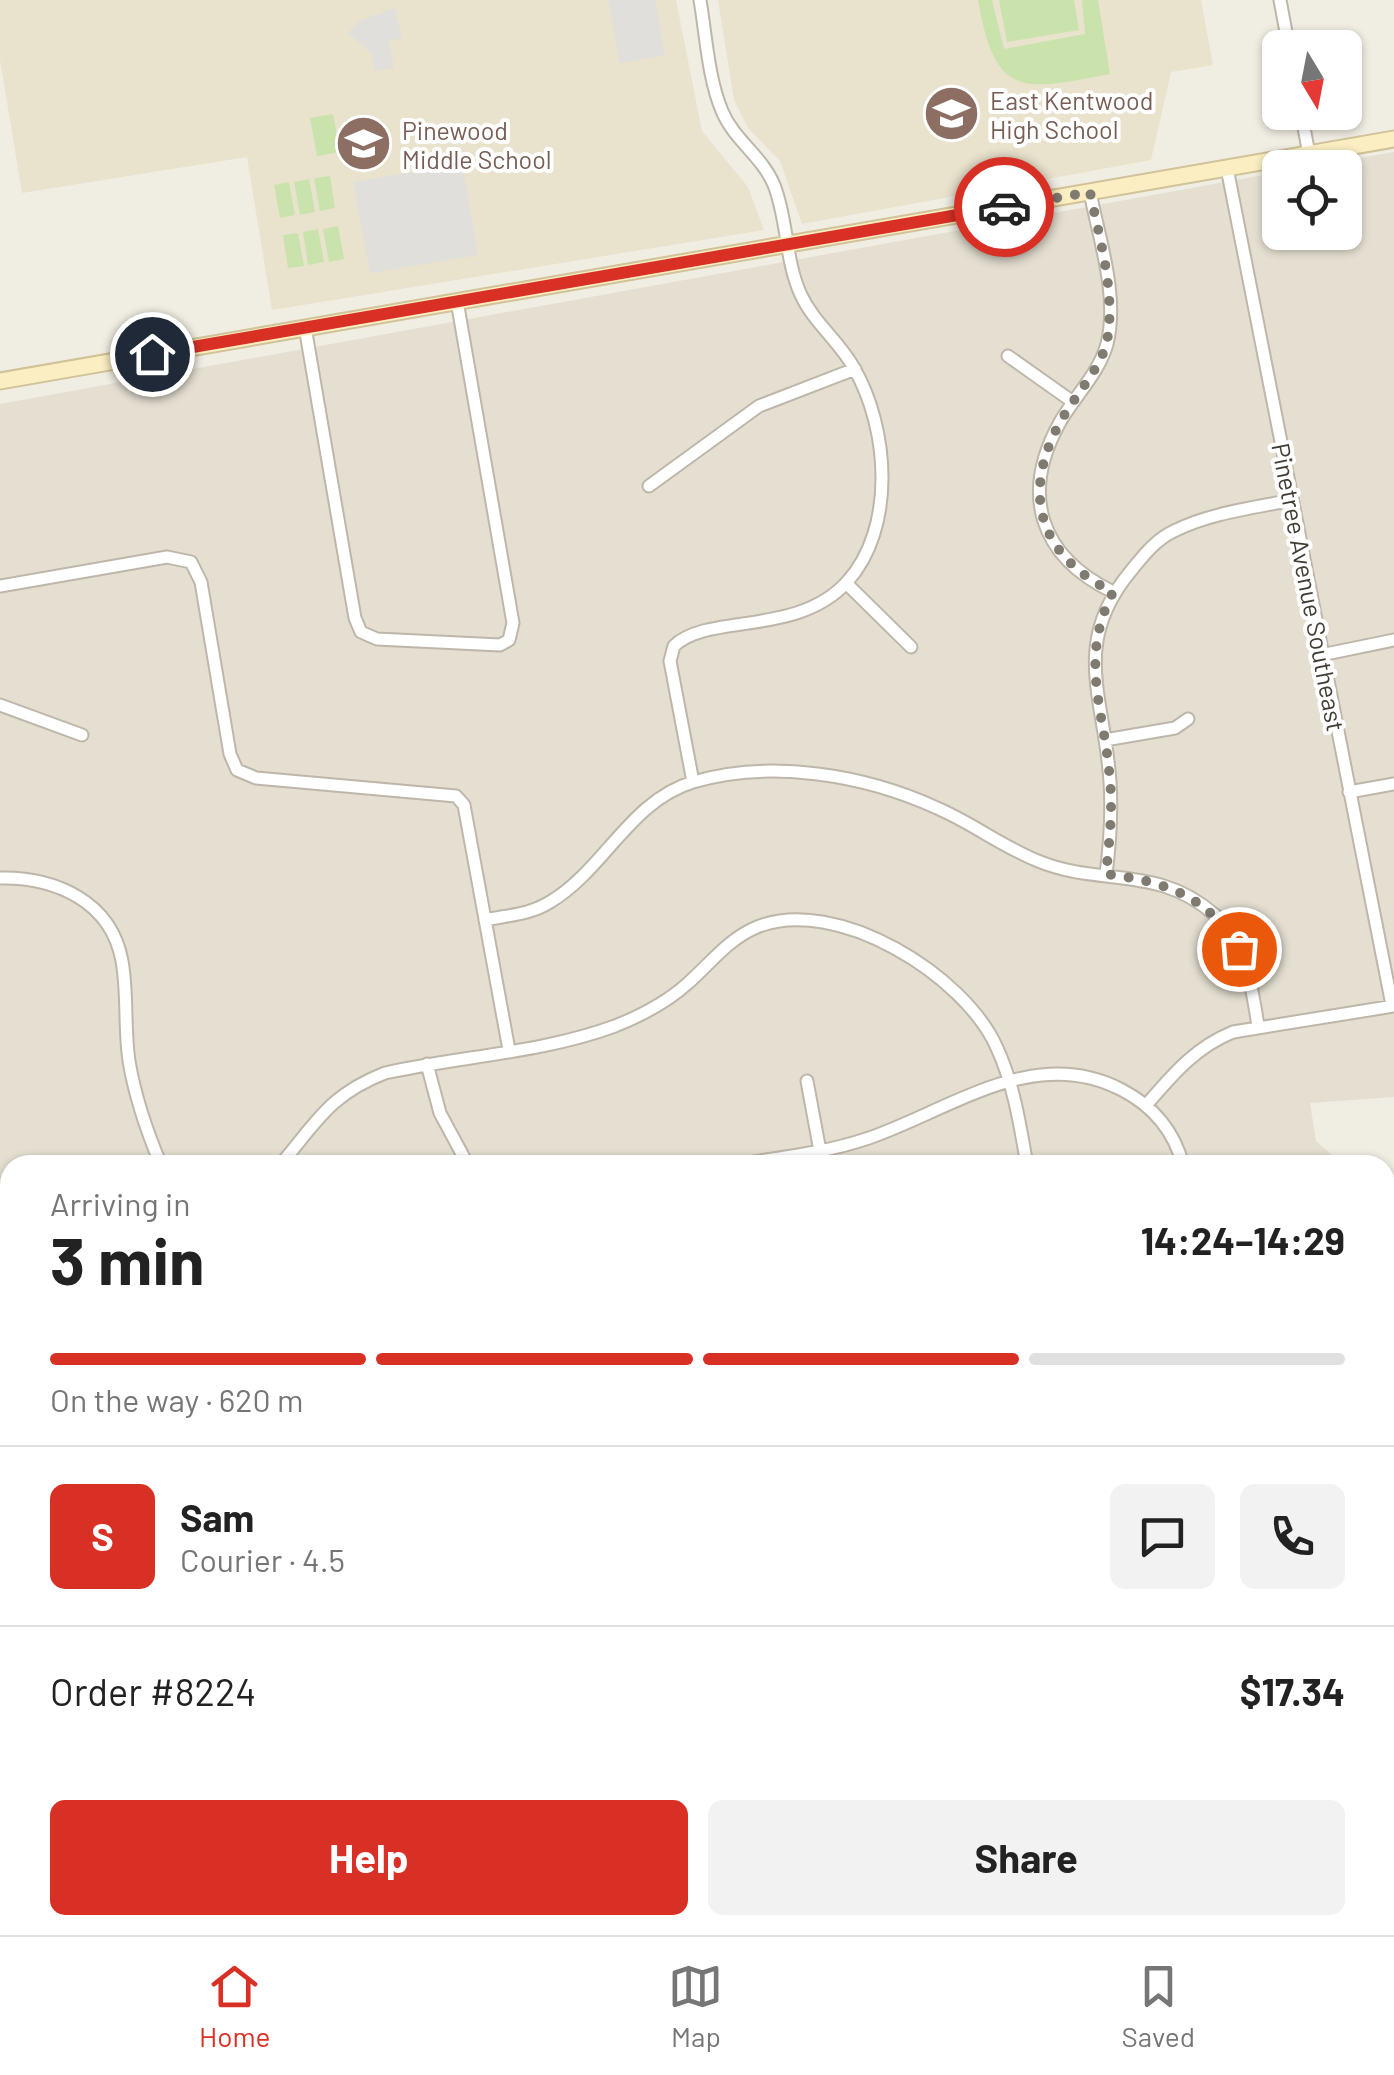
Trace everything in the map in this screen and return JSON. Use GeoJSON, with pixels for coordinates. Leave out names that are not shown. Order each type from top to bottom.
{"type":"FeatureCollection","features":[{"type":"Feature","properties":{"kind":"main road"},"geometry":{"type":"LineString","coordinates":[[1332,150],[1394,139]]}},
{"type":"Feature","properties":{"kind":"main road"},"geometry":{"type":"LineString","coordinates":[[0,380],[1262,162]]}},
{"type":"Feature","properties":{"kind":"street"},"geometry":{"type":"LineString","coordinates":[[693,782],[670,661],[674,646],[690,635],[805,612],[846,584],[868,554],[883,500],[870,410],[855,369],[801,295],[774,184],[721,110],[700,0]]}},
{"type":"Feature","properties":{"kind":"street"},"geometry":{"type":"LineString","coordinates":[[1280,0],[1286,30]]}},
{"type":"Feature","properties":{"kind":"street","name":"Pinetree Avenue Southeast"},"geometry":{"type":"LineString","coordinates":[[1227,168],[1393,1006]]}},
{"type":"Feature","properties":{"kind":"street"},"geometry":{"type":"LineString","coordinates":[[1090,192],[1110,327],[1100,364],[1073,402],[1041,463],[1038,501],[1049,538],[1070,564],[1113,592]]}},
{"type":"Feature","properties":{"kind":"street"},"geometry":{"type":"LineString","coordinates":[[304,327],[355,618],[361,632],[377,638],[490,646],[509,640],[514,623],[457,301]]}},
{"type":"Feature","properties":{"kind":"street"},"geometry":{"type":"LineString","coordinates":[[1008,356],[1073,402]]}},
{"type":"Feature","properties":{"kind":"street"},"geometry":{"type":"LineString","coordinates":[[649,486],[759,406],[855,369]]}},
{"type":"Feature","properties":{"kind":"street"},"geometry":{"type":"LineString","coordinates":[[1106,874],[1111,832],[1093,648],[1101,615],[1113,592],[1149,547],[1170,532],[1199,520],[1292,500]]}},
{"type":"Feature","properties":{"kind":"street"},"geometry":{"type":"LineString","coordinates":[[0,586],[167,557],[191,562],[201,582],[230,754],[237,770],[256,778],[456,796],[464,805],[509,1050]]}},
{"type":"Feature","properties":{"kind":"street"},"geometry":{"type":"LineString","coordinates":[[846,584],[911,647]]}},
{"type":"Feature","properties":{"kind":"street"},"geometry":{"type":"LineString","coordinates":[[1321,655],[1394,640]]}},
{"type":"Feature","properties":{"kind":"street"},"geometry":{"type":"LineString","coordinates":[[0,705],[82,735]]}},
{"type":"Feature","properties":{"kind":"street"},"geometry":{"type":"LineString","coordinates":[[1105,740],[1175,728],[1188,719]]}},
{"type":"Feature","properties":{"kind":"street"},"geometry":{"type":"LineString","coordinates":[[485,920],[525,914],[550,902],[648,806],[693,782],[776,773],[873,784],[940,809],[1040,862],[1162,882],[1218,918],[1245,964],[1258,1026]]}},
{"type":"Feature","properties":{"kind":"street"},"geometry":{"type":"LineString","coordinates":[[1349,792],[1394,784]]}},
{"type":"Feature","properties":{"kind":"street"},"geometry":{"type":"LineString","coordinates":[[0,878],[30,877],[63,886],[85,900],[118,943],[129,1062],[158,1155]]}},
{"type":"Feature","properties":{"kind":"street"},"geometry":{"type":"LineString","coordinates":[[288,1155],[322,1110],[340,1095],[385,1073],[576,1039],[635,1017],[678,992],[733,940],[758,927],[811,918],[853,929],[937,977],[985,1027],[1011,1082],[1025,1155]]}},
{"type":"Feature","properties":{"kind":"street"},"geometry":{"type":"LineString","coordinates":[[1148,1104],[1187,1060],[1210,1042],[1258,1026],[1393,1006]]}},
{"type":"Feature","properties":{"kind":"street"},"geometry":{"type":"LineString","coordinates":[[428,1064],[440,1114],[463,1155]]}},
{"type":"Feature","properties":{"kind":"street"},"geometry":{"type":"LineString","coordinates":[[795,1155],[872,1137],[1044,1072],[1099,1078],[1148,1104],[1168,1130],[1178,1155]]}},
{"type":"Feature","properties":{"kind":"street"},"geometry":{"type":"LineString","coordinates":[[807,1082],[820,1151]]}},
{"type":"Feature","properties":{"kind":"shaded area","name":"Pinewood Middle School"},"geometry":{"type":"Polygon","coordinates":[[[0,0],[676,0],[702,131],[748,187],[764,230],[272,310],[247,157],[22,193],[0,60],[0,0]]]}},
{"type":"Feature","properties":{"kind":"shaded area"},"geometry":{"type":"Polygon","coordinates":[[[608,0],[655,0],[665,55],[620,63],[608,0]]]}},
{"type":"Feature","properties":{"kind":"shaded area","name":"East Kentwood High School"},"geometry":{"type":"Polygon","coordinates":[[[718,0],[1201,0],[1213,65],[1171,72],[1151,160],[802,224],[780,161],[748,128],[734,100],[718,0]]]}},
{"type":"Feature","properties":{"kind":"shaded area"},"geometry":{"type":"Polygon","coordinates":[[[395,8],[402,38],[389,41],[394,68],[375,71],[371,53],[348,33],[359,21],[395,8]]]}},
{"type":"Feature","properties":{"kind":"shaded area"},"geometry":{"type":"Polygon","coordinates":[[[1394,152],[1394,1097],[1310,1103],[1316,1141],[1332,1155],[0,1155],[0,404],[1262,175],[1262,250],[1362,250],[1362,158],[1394,152]]]}},
{"type":"Feature","properties":{"kind":"shaded area"},"geometry":{"type":"Polygon","coordinates":[[[462,164],[478,255],[370,273],[353,182],[462,164]]]}},
{"type":"Feature","properties":{"kind":"green space"},"geometry":{"type":"Polygon","coordinates":[[[978,0],[992,0],[1004,49],[1085,34],[1082,0],[1098,0],[1110,74],[1055,84],[1017,80],[993,56],[978,0]]]}},
{"type":"Feature","properties":{"kind":"green space"},"geometry":{"type":"Polygon","coordinates":[[[999,0],[1074,0],[1079,30],[1007,42],[999,0]]]}},
{"type":"Feature","properties":{"kind":"green space"},"geometry":{"type":"Polygon","coordinates":[[[333,114],[340,152],[317,156],[310,118],[333,114]]]}},
{"type":"Feature","properties":{"kind":"green space"},"geometry":{"type":"Polygon","coordinates":[[[330,176],[335,208],[320,211],[314,178],[330,176]]]}},
{"type":"Feature","properties":{"kind":"green space"},"geometry":{"type":"Polygon","coordinates":[[[309,179],[315,212],[300,215],[294,182],[309,179]]]}},
{"type":"Feature","properties":{"kind":"green space"},"geometry":{"type":"Polygon","coordinates":[[[289,182],[295,215],[280,218],[274,185],[289,182]]]}},
{"type":"Feature","properties":{"kind":"green space"},"geometry":{"type":"Polygon","coordinates":[[[338,226],[344,259],[329,262],[323,229],[338,226]]]}},
{"type":"Feature","properties":{"kind":"green space"},"geometry":{"type":"Polygon","coordinates":[[[318,229],[324,262],[308,265],[303,232],[318,229]]]}},
{"type":"Feature","properties":{"kind":"green space"},"geometry":{"type":"Polygon","coordinates":[[[298,233],[304,266],[288,268],[283,235],[298,233]]]}},
{"type":"Feature","properties":{"kind":"way so far"},"geometry":{"type":"LineString","coordinates":[[1004,207],[1090,192],[1107,283],[1110,327],[1106,346],[1100,364],[1058,426],[1042,460],[1038,501],[1049,538],[1070,564],[1088,580],[1113,592],[1101,615],[1093,648],[1110,781],[1111,832],[1106,874],[1162,882],[1182,891],[1218,918],[1239,949]]}},
{"type":"Feature","properties":{"kind":"place","name":"East Kentwood High School"},"geometry":{"type":"Point","coordinates":[951,114]}},
{"type":"Feature","properties":{"kind":"place","name":"Pinewood Middle School"},"geometry":{"type":"Point","coordinates":[363,144]}},
{"type":"Feature","properties":{"kind":"route"},"geometry":{"type":"LineString","coordinates":[[152,354],[1004,207]]}}]}
